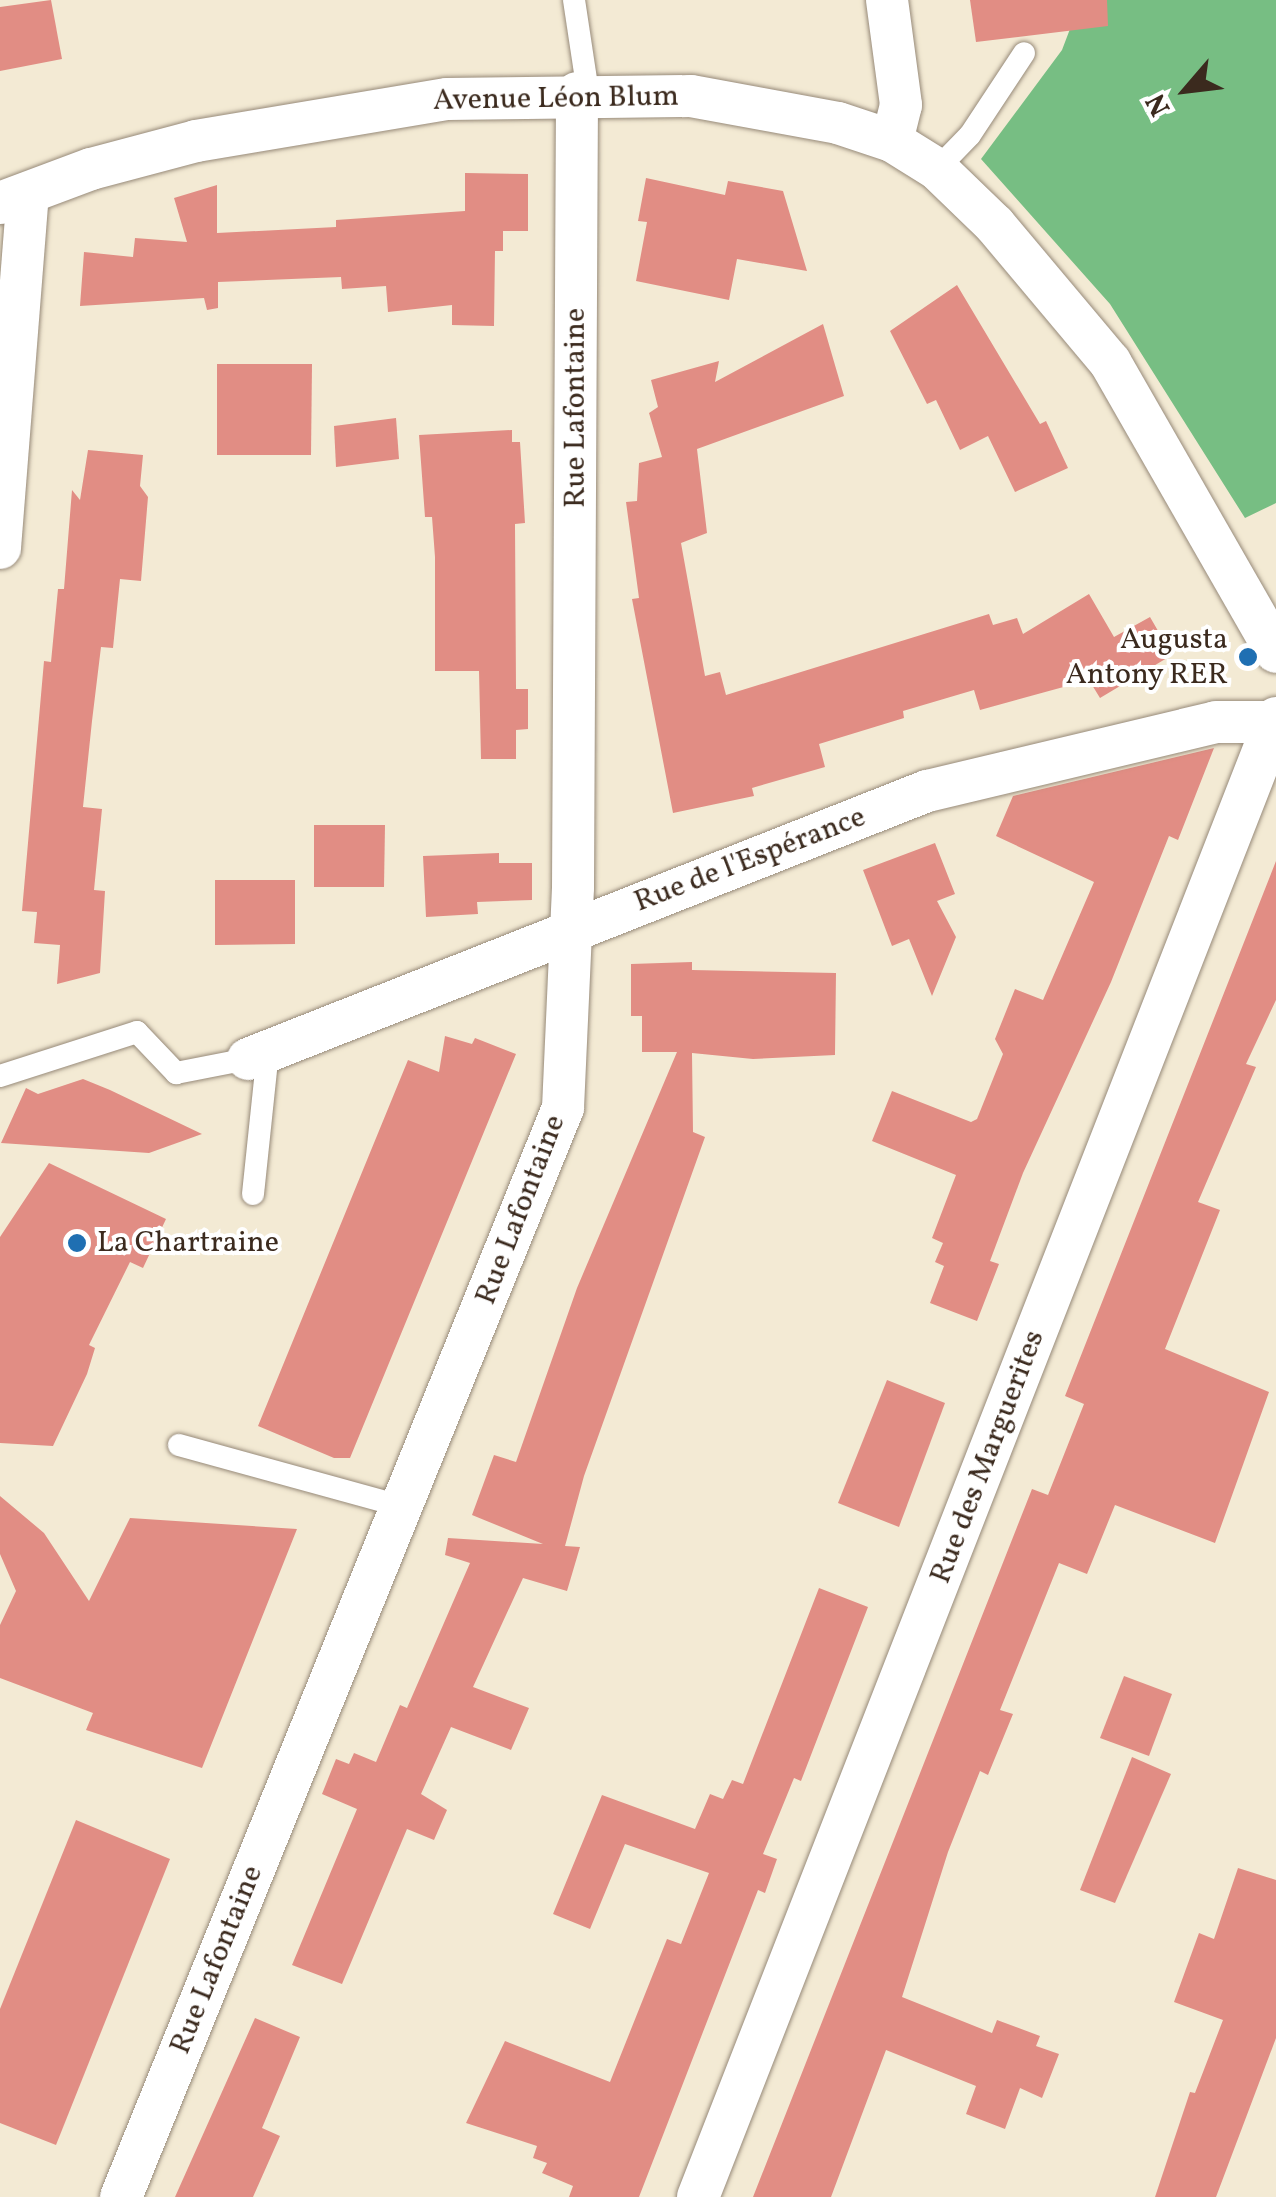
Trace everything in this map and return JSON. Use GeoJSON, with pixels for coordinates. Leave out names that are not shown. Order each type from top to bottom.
{"type":"FeatureCollection","features":[{"type":"Feature","properties":{"kind":"street"},"geometry":{"type":"LineString","coordinates":[[887,0],[901,105],[892,141]]}},
{"type":"Feature","properties":{"kind":"street","name":"Avenue Léon Blum"},"geometry":{"type":"LineString","coordinates":[[14,199],[91,169],[316,116],[447,99],[582,93],[692,96],[838,123],[892,141],[936,169],[1026,258],[1110,362],[1276,652]]}},
{"type":"Feature","properties":{"kind":"street","name":"Rue Lafontaine"},"geometry":{"type":"LineString","coordinates":[[127,2182],[563,1108],[582,93]]}},
{"type":"Feature","properties":{"kind":"street"},"geometry":{"type":"LineString","coordinates":[[0,548],[14,199]]}},
{"type":"Feature","properties":{"kind":"street","name":"Rue de l'Espérance"},"geometry":{"type":"LineString","coordinates":[[258,1055],[927,790],[1216,722],[1272,720]]}},
{"type":"Feature","properties":{"kind":"street","name":"Rue des Marguerites"},"geometry":{"type":"LineString","coordinates":[[698,2197],[1272,720]]}},
{"type":"Feature","properties":{"kind":"lane"},"geometry":{"type":"LineString","coordinates":[[574,0],[582,93]]}},
{"type":"Feature","properties":{"kind":"lane"},"geometry":{"type":"LineString","coordinates":[[936,169],[970,135],[1024,53]]}},
{"type":"Feature","properties":{"kind":"lane"},"geometry":{"type":"LineString","coordinates":[[0,1076],[137,1032],[176,1073],[258,1055],[253,1194]]}},
{"type":"Feature","properties":{"kind":"lane"},"geometry":{"type":"LineString","coordinates":[[179,1445],[401,1506]]}},
{"type":"Feature","properties":{"kind":"green space"},"geometry":{"type":"Polygon","coordinates":[[[1081,0],[1276,0],[1276,503],[1245,518],[1110,304],[981,159],[1062,50],[1081,0]]]}},
{"type":"Feature","properties":{"kind":"building"},"geometry":{"type":"Polygon","coordinates":[[[51,0],[62,59],[0,71],[0,7],[51,0]]]}},
{"type":"Feature","properties":{"kind":"building"},"geometry":{"type":"Polygon","coordinates":[[[970,0],[1107,0],[1108,26],[976,42],[970,0]]]}},
{"type":"Feature","properties":{"kind":"building"},"geometry":{"type":"Polygon","coordinates":[[[465,173],[528,174],[528,231],[503,231],[503,251],[495,251],[494,326],[452,325],[452,305],[388,312],[386,286],[342,289],[341,277],[218,282],[218,308],[207,310],[204,298],[80,306],[84,252],[133,257],[135,238],[187,242],[174,198],[217,185],[217,233],[336,227],[336,220],[465,211],[465,173]]]}},
{"type":"Feature","properties":{"kind":"building"},"geometry":{"type":"Polygon","coordinates":[[[646,178],[725,195],[728,181],[783,191],[807,271],[737,259],[729,300],[636,281],[647,222],[638,221],[646,178]]]}},
{"type":"Feature","properties":{"kind":"building"},"geometry":{"type":"Polygon","coordinates":[[[957,285],[1040,424],[1046,421],[1068,468],[1015,492],[988,436],[960,450],[936,400],[927,404],[890,331],[957,285]]]}},
{"type":"Feature","properties":{"kind":"building"},"geometry":{"type":"Polygon","coordinates":[[[823,324],[844,396],[697,449],[707,533],[681,543],[705,676],[720,672],[726,695],[989,614],[993,625],[1017,618],[1023,634],[1089,594],[1114,637],[1150,617],[1172,655],[1100,698],[1089,680],[980,710],[974,690],[903,711],[904,718],[819,744],[825,767],[752,788],[754,796],[673,813],[632,599],[639,598],[626,502],[637,501],[639,463],[662,457],[649,413],[658,407],[651,380],[719,361],[715,382],[823,324]]]}},
{"type":"Feature","properties":{"kind":"building"},"geometry":{"type":"Polygon","coordinates":[[[217,364],[312,364],[311,455],[217,455],[217,364]]]}},
{"type":"Feature","properties":{"kind":"building"},"geometry":{"type":"Polygon","coordinates":[[[396,418],[399,459],[336,467],[334,426],[396,418]]]}},
{"type":"Feature","properties":{"kind":"building"},"geometry":{"type":"Polygon","coordinates":[[[512,430],[512,442],[520,442],[525,523],[515,524],[516,689],[528,689],[528,729],[516,730],[516,759],[481,759],[479,671],[435,671],[435,557],[432,517],[425,517],[419,435],[512,430]]]}},
{"type":"Feature","properties":{"kind":"building"},"geometry":{"type":"Polygon","coordinates":[[[88,450],[143,455],[140,486],[148,497],[141,581],[120,579],[113,648],[101,647],[83,807],[102,809],[94,890],[105,891],[100,973],[57,984],[60,945],[34,943],[37,912],[22,911],[44,661],[51,662],[58,589],[64,589],[72,490],[80,500],[88,450]]]}},
{"type":"Feature","properties":{"kind":"building"},"geometry":{"type":"Polygon","coordinates":[[[1214,748],[1178,840],[1169,836],[1111,982],[1023,1173],[990,1261],[999,1264],[977,1321],[930,1303],[944,1266],[935,1262],[943,1243],[932,1238],[956,1175],[872,1141],[892,1091],[971,1122],[977,1119],[1003,1054],[995,1039],[1015,989],[1043,1000],[1094,882],[996,836],[1013,796],[1214,748]]]}},
{"type":"Feature","properties":{"kind":"building"},"geometry":{"type":"Polygon","coordinates":[[[314,825],[385,825],[384,887],[314,887],[314,825]]]}},
{"type":"Feature","properties":{"kind":"building"},"geometry":{"type":"Polygon","coordinates":[[[935,843],[955,894],[937,901],[956,937],[932,996],[909,939],[892,946],[863,870],[935,843]]]}},
{"type":"Feature","properties":{"kind":"building"},"geometry":{"type":"Polygon","coordinates":[[[499,853],[499,863],[532,863],[532,900],[477,902],[478,914],[426,917],[423,856],[499,853]]]}},
{"type":"Feature","properties":{"kind":"building"},"geometry":{"type":"Polygon","coordinates":[[[1276,861],[1276,1000],[1246,1064],[1256,1067],[1198,1202],[1220,1210],[1165,1349],[1269,1392],[1215,1543],[1115,1505],[1087,1574],[1059,1563],[1000,1710],[1013,1714],[988,1775],[980,1771],[948,1852],[902,1997],[992,2033],[997,2020],[1040,2036],[1036,2046],[1059,2054],[1042,2098],[1020,2088],[1005,2129],[966,2114],[976,2086],[886,2050],[831,2197],[753,2197],[1032,1489],[1048,1495],[1084,1404],[1065,1396],[1276,861]]]}},
{"type":"Feature","properties":{"kind":"building"},"geometry":{"type":"Polygon","coordinates":[[[215,880],[295,880],[295,944],[215,945],[215,880]]]}},
{"type":"Feature","properties":{"kind":"building"},"geometry":{"type":"Polygon","coordinates":[[[692,962],[692,970],[836,973],[835,1055],[753,1059],[692,1053],[693,1132],[705,1137],[584,1476],[565,1546],[580,1547],[567,1591],[523,1578],[473,1687],[529,1708],[511,1750],[451,1727],[421,1794],[447,1810],[434,1840],[407,1829],[342,1984],[292,1965],[357,1809],[322,1794],[336,1759],[349,1764],[354,1753],[376,1762],[400,1705],[407,1708],[470,1563],[445,1555],[448,1538],[543,1544],[472,1515],[494,1455],[516,1462],[577,1288],[677,1052],[642,1052],[642,1016],[631,1016],[631,964],[692,962]]]}},
{"type":"Feature","properties":{"kind":"building"},"geometry":{"type":"Polygon","coordinates":[[[445,1036],[472,1044],[475,1038],[516,1054],[350,1458],[334,1458],[258,1426],[408,1060],[439,1072],[445,1036]]]}},
{"type":"Feature","properties":{"kind":"building"},"geometry":{"type":"Polygon","coordinates":[[[83,1079],[202,1134],[149,1153],[1,1143],[26,1088],[38,1094],[83,1079]]]}},
{"type":"Feature","properties":{"kind":"building","name":"La Chartraine"},"geometry":{"type":"Polygon","coordinates":[[[49,1163],[166,1219],[143,1268],[130,1262],[89,1345],[95,1348],[87,1374],[53,1446],[0,1443],[0,1237],[49,1163]]]}},
{"type":"Feature","properties":{"kind":"building"},"geometry":{"type":"Polygon","coordinates":[[[887,1380],[945,1403],[899,1527],[838,1503],[887,1380]]]}},
{"type":"Feature","properties":{"kind":"building"},"geometry":{"type":"Polygon","coordinates":[[[0,1496],[44,1533],[89,1601],[130,1518],[297,1529],[202,1768],[86,1730],[93,1713],[0,1678],[0,1625],[16,1591],[0,1554],[0,1496]]]}},
{"type":"Feature","properties":{"kind":"building"},"geometry":{"type":"Polygon","coordinates":[[[819,1588],[868,1607],[801,1781],[794,1778],[763,1854],[777,1859],[765,1893],[758,1890],[639,2197],[569,2197],[573,2186],[542,2173],[547,2163],[533,2158],[537,2146],[466,2123],[505,2041],[610,2082],[667,1939],[681,1944],[709,1873],[625,1844],[590,1929],[553,1914],[602,1795],[695,1829],[710,1794],[723,1799],[732,1780],[743,1784],[819,1588]]]}},
{"type":"Feature","properties":{"kind":"building"},"geometry":{"type":"Polygon","coordinates":[[[1124,1676],[1172,1694],[1149,1756],[1100,1738],[1124,1676]]]}},
{"type":"Feature","properties":{"kind":"building"},"geometry":{"type":"Polygon","coordinates":[[[1132,1757],[1171,1774],[1115,1903],[1080,1890],[1132,1757]]]}},
{"type":"Feature","properties":{"kind":"building"},"geometry":{"type":"Polygon","coordinates":[[[76,1820],[170,1859],[56,2145],[0,2123],[0,2009],[76,1820]]]}},
{"type":"Feature","properties":{"kind":"building"},"geometry":{"type":"Polygon","coordinates":[[[1238,1868],[1276,1880],[1276,2038],[1216,2197],[1155,2197],[1190,2092],[1195,2093],[1223,2020],[1174,2002],[1199,1933],[1214,1939],[1238,1868]]]}},
{"type":"Feature","properties":{"kind":"building"},"geometry":{"type":"Polygon","coordinates":[[[255,2018],[300,2037],[262,2128],[280,2136],[253,2197],[175,2197],[255,2018]]]}},
{"type":"Feature","properties":{"kind":"place","name":"Augusta Antony RER"},"geometry":{"type":"Point","coordinates":[1248,657]}},
{"type":"Feature","properties":{"kind":"place","name":"La Chartraine"},"geometry":{"type":"Point","coordinates":[77,1243]}}]}
